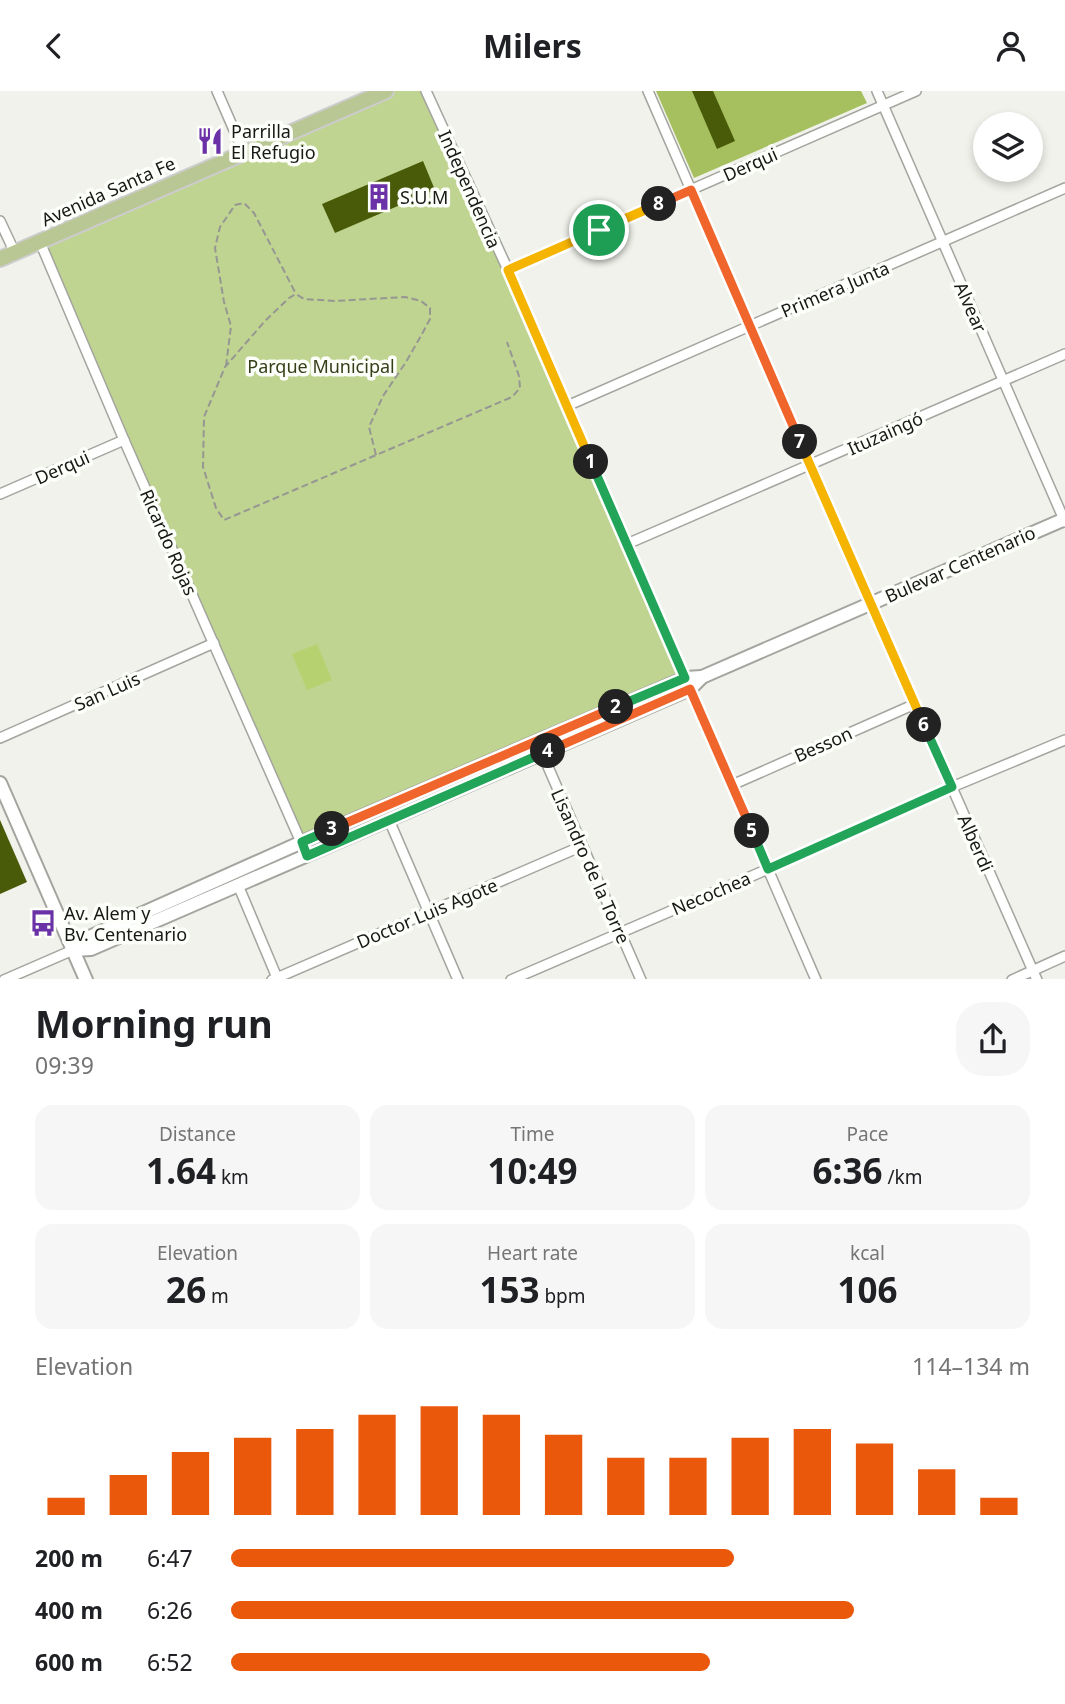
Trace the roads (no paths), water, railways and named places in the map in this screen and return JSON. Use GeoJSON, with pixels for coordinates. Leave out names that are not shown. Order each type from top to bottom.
{"type":"FeatureCollection","features":[{"type":"Feature","properties":{"kind":"main road","name":"Avenida Santa Fe"},"geometry":{"type":"LineString","coordinates":[[0,259],[386,91]]}},
{"type":"Feature","properties":{"kind":"main road","name":"Bulevar Centenario"},"geometry":{"type":"LineString","coordinates":[[73,950],[85,939],[302,842],[688,683],[1065,520]]}},
{"type":"Feature","properties":{"kind":"main road","name":"Bulevar Centenario"},"geometry":{"type":"LineString","coordinates":[[73,950],[91,949],[307,856],[542,753],[688,683]]}},
{"type":"Feature","properties":{"kind":"main road"},"geometry":{"type":"LineString","coordinates":[[0,783],[86,979]]}},
{"type":"Feature","properties":{"kind":"street"},"geometry":{"type":"LineString","coordinates":[[217,91],[244,153]]}},
{"type":"Feature","properties":{"kind":"street","name":"Independencia"},"geometry":{"type":"LineString","coordinates":[[426,91],[508,270],[816,979]]}},
{"type":"Feature","properties":{"kind":"street","name":"Alberdi"},"geometry":{"type":"LineString","coordinates":[[648,91],[1035,975]]}},
{"type":"Feature","properties":{"kind":"street","name":"Alvear"},"geometry":{"type":"LineString","coordinates":[[877,91],[1065,520]]}},
{"type":"Feature","properties":{"kind":"street","name":"Derqui"},"geometry":{"type":"LineString","coordinates":[[508,270],[916,91]]}},
{"type":"Feature","properties":{"kind":"street","name":"Primera Junta"},"geometry":{"type":"LineString","coordinates":[[567,406],[1065,188]]}},
{"type":"Feature","properties":{"kind":"street"},"geometry":{"type":"LineString","coordinates":[[0,221],[15,253]]}},
{"type":"Feature","properties":{"kind":"street","name":"Ricardo Rojas"},"geometry":{"type":"LineString","coordinates":[[40,242],[307,856]]}},
{"type":"Feature","properties":{"kind":"street","name":"Ituzaingó"},"geometry":{"type":"LineString","coordinates":[[627,544],[1065,354]]}},
{"type":"Feature","properties":{"kind":"street","name":"Derqui"},"geometry":{"type":"LineString","coordinates":[[0,494],[124,440]]}},
{"type":"Feature","properties":{"kind":"street","name":"San Luis"},"geometry":{"type":"LineString","coordinates":[[0,738],[214,643]]}},
{"type":"Feature","properties":{"kind":"street","name":"Besson"},"geometry":{"type":"LineString","coordinates":[[732,785],[915,704]]}},
{"type":"Feature","properties":{"kind":"street","name":"Necochea"},"geometry":{"type":"LineString","coordinates":[[511,979],[1065,740]]}},
{"type":"Feature","properties":{"kind":"street","name":"Lisandro de la Torre"},"geometry":{"type":"LineString","coordinates":[[542,753],[641,979]]}},
{"type":"Feature","properties":{"kind":"street"},"geometry":{"type":"LineString","coordinates":[[389,820],[458,979]]}},
{"type":"Feature","properties":{"kind":"street","name":"Doctor Luis Agote"},"geometry":{"type":"LineString","coordinates":[[276,979],[582,846]]}},
{"type":"Feature","properties":{"kind":"street"},"geometry":{"type":"LineString","coordinates":[[238,885],[276,979]]}},
{"type":"Feature","properties":{"kind":"street","name":"Bulevar Centenario"},"geometry":{"type":"LineString","coordinates":[[4,979],[73,950]]}},
{"type":"Feature","properties":{"kind":"street"},"geometry":{"type":"LineString","coordinates":[[1012,979],[1035,975],[1065,956]]}},
{"type":"Feature","properties":{"kind":"place","name":"Parrilla El Refugio"},"geometry":{"type":"Point","coordinates":[210,141]}},
{"type":"Feature","properties":{"kind":"place","name":"S.U.M"},"geometry":{"type":"Point","coordinates":[379,197]}},
{"type":"Feature","properties":{"kind":"place","name":"Av. Alem y Bv. Centenario"},"geometry":{"type":"Point","coordinates":[43,923]}},
{"type":"Feature","properties":{"kind":"park label","name":"Parque Municipal"},"geometry":{"type":"Point","coordinates":[321,366]}}]}
